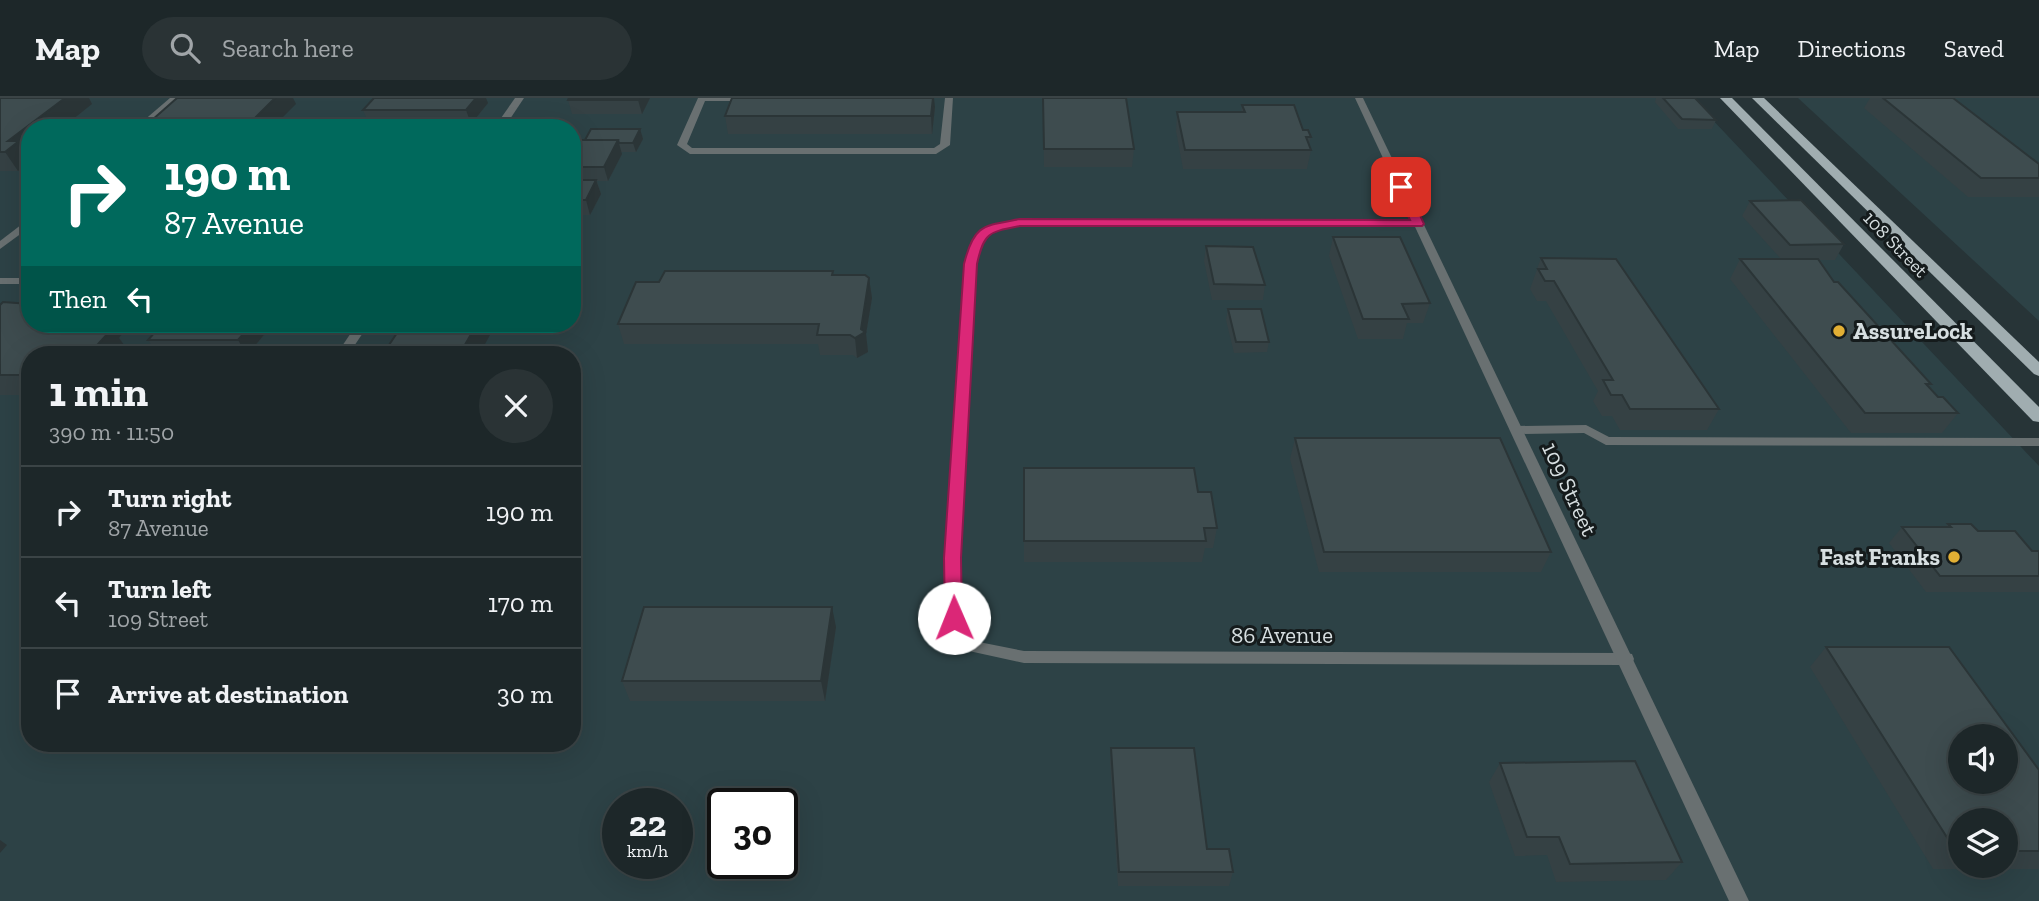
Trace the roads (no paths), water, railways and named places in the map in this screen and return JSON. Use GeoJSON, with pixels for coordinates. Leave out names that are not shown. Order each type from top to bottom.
{"type":"FeatureCollection","features":[{"type":"Feature","properties":{"kind":"main road","name":"108 Street"},"geometry":{"type":"LineString","coordinates":[[1726,98],[2039,417]]}},
{"type":"Feature","properties":{"kind":"main road","name":"108 Street"},"geometry":{"type":"LineString","coordinates":[[1758,98],[2039,371]]}},
{"type":"Feature","properties":{"kind":"street"},"geometry":{"type":"LineString","coordinates":[[150,119],[175,98]]}},
{"type":"Feature","properties":{"kind":"street"},"geometry":{"type":"LineString","coordinates":[[505,119],[520,98]]}},
{"type":"Feature","properties":{"kind":"street"},"geometry":{"type":"LineString","coordinates":[[757,98],[702,98],[682,145],[690,152],[936,151],[943,149],[945,145],[949,98],[935,98]]}},
{"type":"Feature","properties":{"kind":"street","name":"109 Street"},"geometry":{"type":"LineString","coordinates":[[1359,98],[1739,901]]}},
{"type":"Feature","properties":{"kind":"street","name":"86 Avenue"},"geometry":{"type":"LineString","coordinates":[[1418,224],[1020,223],[993,228],[983,233],[976,241],[970,264],[953,558],[954,618],[960,634],[975,647],[1024,657],[1626,659]]}},
{"type":"Feature","properties":{"kind":"street"},"geometry":{"type":"LineString","coordinates":[[0,246],[21,228]]}},
{"type":"Feature","properties":{"kind":"street"},"geometry":{"type":"LineString","coordinates":[[0,281],[21,281]]}},
{"type":"Feature","properties":{"kind":"street"},"geometry":{"type":"LineString","coordinates":[[1517,430],[1586,429],[1606,441],[2039,442]]}},
{"type":"Feature","properties":{"kind":"place","name":"AssureLock"},"geometry":{"type":"Point","coordinates":[1839,331]}},
{"type":"Feature","properties":{"kind":"place","name":"Fast Franks"},"geometry":{"type":"Point","coordinates":[1954,557]}}]}
